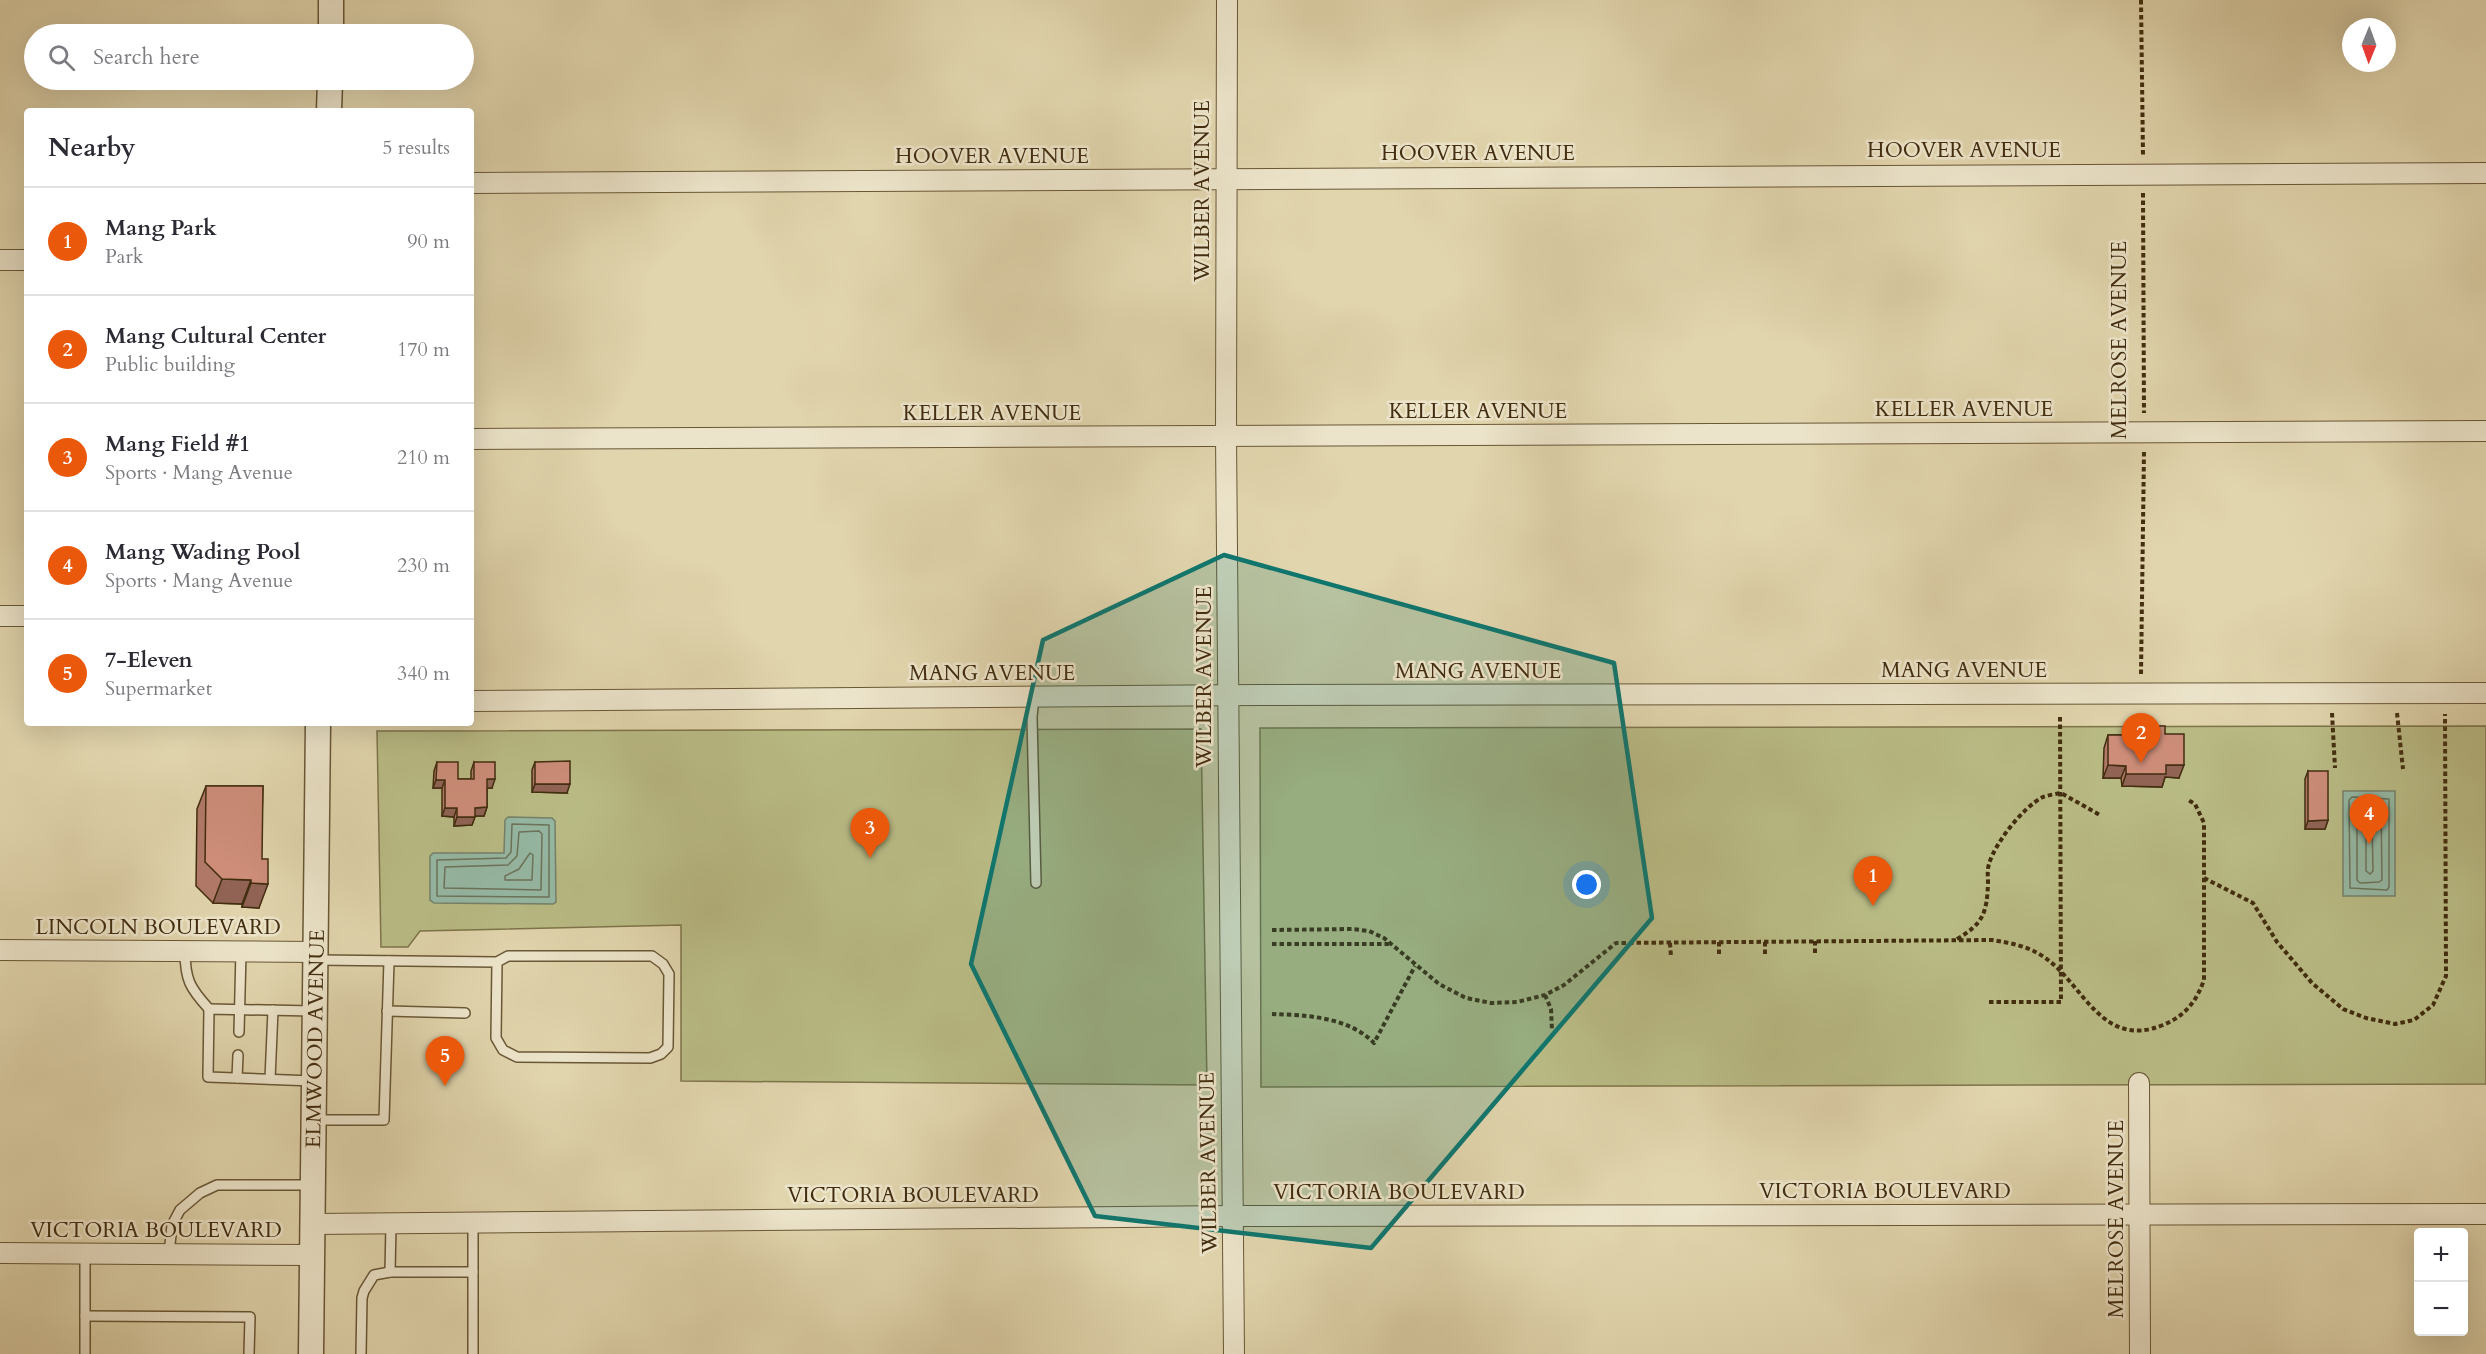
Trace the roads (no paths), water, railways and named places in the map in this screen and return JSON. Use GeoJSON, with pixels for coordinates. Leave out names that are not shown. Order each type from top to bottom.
{"type":"FeatureCollection","features":[{"type":"Feature","properties":{"kind":"street"},"geometry":{"type":"LineString","coordinates":[[331,0],[331,24]]}},
{"type":"Feature","properties":{"kind":"street","name":"WILBER AVENUE"},"geometry":{"type":"LineString","coordinates":[[1227,0],[1226,436],[1234,1354]]}},
{"type":"Feature","properties":{"kind":"street"},"geometry":{"type":"LineString","coordinates":[[329,108],[330,90]]}},
{"type":"Feature","properties":{"kind":"street","name":"HOOVER AVENUE"},"geometry":{"type":"LineString","coordinates":[[474,183],[2486,172]]}},
{"type":"Feature","properties":{"kind":"street"},"geometry":{"type":"LineString","coordinates":[[0,260],[24,260]]}},
{"type":"Feature","properties":{"kind":"street","name":"KELLER AVENUE"},"geometry":{"type":"LineString","coordinates":[[474,439],[2486,432]]}},
{"type":"Feature","properties":{"kind":"street"},"geometry":{"type":"LineString","coordinates":[[0,616],[24,616]]}},
{"type":"Feature","properties":{"kind":"street","name":"MANG AVENUE"},"geometry":{"type":"LineString","coordinates":[[474,701],[1228,695],[2486,693]]}},
{"type":"Feature","properties":{"kind":"street","name":"ELMWOOD AVENUE"},"geometry":{"type":"LineString","coordinates":[[311,1354],[318,726]]}},
{"type":"Feature","properties":{"kind":"street","name":"LINCOLN BOULEVARD"},"geometry":{"type":"LineString","coordinates":[[0,950],[241,952],[316,956]]}},
{"type":"Feature","properties":{"kind":"street","name":"MELROSE AVENUE"},"geometry":{"type":"LineString","coordinates":[[2139,1083],[2140,1354]]}},
{"type":"Feature","properties":{"kind":"street","name":"VICTORIA BOULEVARD"},"geometry":{"type":"LineString","coordinates":[[312,1224],[1233,1216],[2486,1214]]}},
{"type":"Feature","properties":{"kind":"street","name":"VICTORIA BOULEVARD"},"geometry":{"type":"LineString","coordinates":[[0,1253],[312,1255]]}},
{"type":"Feature","properties":{"kind":"lane"},"geometry":{"type":"LineString","coordinates":[[1034,697],[1032,717],[1036,883]]}},
{"type":"Feature","properties":{"kind":"lane"},"geometry":{"type":"LineString","coordinates":[[184,951],[185,975],[192,990],[209,1009],[208,1077],[314,1081]]}},
{"type":"Feature","properties":{"kind":"lane"},"geometry":{"type":"LineString","coordinates":[[239,1032],[241,952]]}},
{"type":"Feature","properties":{"kind":"lane"},"geometry":{"type":"LineString","coordinates":[[316,956],[389,961],[497,962],[508,956],[652,956],[663,964],[669,974],[668,1047],[661,1054],[650,1058],[517,1058],[503,1050],[496,1038],[497,962]]}},
{"type":"Feature","properties":{"kind":"lane"},"geometry":{"type":"LineString","coordinates":[[314,1120],[384,1120],[389,961]]}},
{"type":"Feature","properties":{"kind":"lane"},"geometry":{"type":"LineString","coordinates":[[209,1009],[315,1011]]}},
{"type":"Feature","properties":{"kind":"lane"},"geometry":{"type":"LineString","coordinates":[[270,1079],[273,1010]]}},
{"type":"Feature","properties":{"kind":"lane"},"geometry":{"type":"LineString","coordinates":[[387,1011],[465,1013]]}},
{"type":"Feature","properties":{"kind":"lane"},"geometry":{"type":"LineString","coordinates":[[237,1078],[238,1055]]}},
{"type":"Feature","properties":{"kind":"lane"},"geometry":{"type":"LineString","coordinates":[[169,1254],[172,1225],[180,1210],[200,1193],[217,1185],[313,1185]]}},
{"type":"Feature","properties":{"kind":"lane"},"geometry":{"type":"LineString","coordinates":[[473,1223],[473,1354]]}},
{"type":"Feature","properties":{"kind":"lane"},"geometry":{"type":"LineString","coordinates":[[390,1272],[391,1224]]}},
{"type":"Feature","properties":{"kind":"lane"},"geometry":{"type":"LineString","coordinates":[[85,1254],[85,1354]]}},
{"type":"Feature","properties":{"kind":"lane"},"geometry":{"type":"LineString","coordinates":[[361,1354],[364,1290],[374,1275],[390,1272],[473,1272]]}},
{"type":"Feature","properties":{"kind":"lane"},"geometry":{"type":"LineString","coordinates":[[85,1316],[250,1317],[249,1354]]}},
{"type":"Feature","properties":{"kind":"water"},"geometry":{"type":"Polygon","coordinates":[[[2343,791],[2395,791],[2395,896],[2343,896],[2343,791]]]}},
{"type":"Feature","properties":{"kind":"water"},"geometry":{"type":"Polygon","coordinates":[[[508,817],[552,818],[555,821],[556,902],[553,904],[434,903],[430,900],[430,856],[433,853],[504,853],[505,820],[508,817]]]}},
{"type":"Feature","properties":{"kind":"place","name":"Mang Cultural Center"},"geometry":{"type":"Point","coordinates":[2141,763]}},
{"type":"Feature","properties":{"kind":"place","name":"Mang Wading Pool"},"geometry":{"type":"Point","coordinates":[2369,844]}},
{"type":"Feature","properties":{"kind":"place","name":"Mang Field #1"},"geometry":{"type":"Point","coordinates":[870,858]}},
{"type":"Feature","properties":{"kind":"place","name":"Mang Park"},"geometry":{"type":"Point","coordinates":[1873,906]}},
{"type":"Feature","properties":{"kind":"place","name":"7-Eleven"},"geometry":{"type":"Point","coordinates":[445,1086]}}]}
